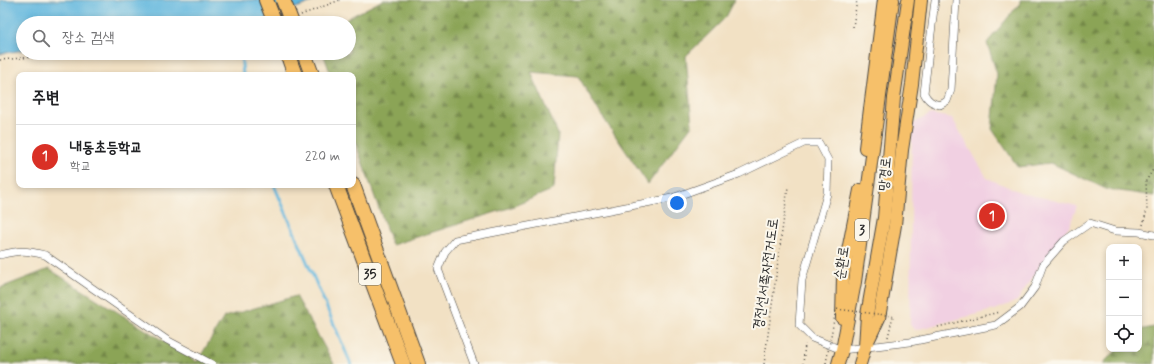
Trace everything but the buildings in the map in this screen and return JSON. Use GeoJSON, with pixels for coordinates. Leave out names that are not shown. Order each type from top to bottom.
{"type":"FeatureCollection","features":[{"type":"Feature","properties":{"kind":"highway"},"geometry":{"type":"LineString","coordinates":[[266,0],[272,16]]}},
{"type":"Feature","properties":{"kind":"highway"},"geometry":{"type":"LineString","coordinates":[[283,0],[293,16]]}},
{"type":"Feature","properties":{"kind":"highway"},"geometry":{"type":"LineString","coordinates":[[289,60],[294,72]]}},
{"type":"Feature","properties":{"kind":"highway"},"geometry":{"type":"LineString","coordinates":[[307,60],[311,72]]}},
{"type":"Feature","properties":{"kind":"highway","name":"35"},"geometry":{"type":"LineString","coordinates":[[337,188],[403,364]]}},
{"type":"Feature","properties":{"kind":"highway","name":"35"},"geometry":{"type":"LineString","coordinates":[[354,188],[418,364]]}},
{"type":"Feature","properties":{"kind":"main road"},"geometry":{"type":"LineString","coordinates":[[842,350],[843,276],[861,187],[884,0]]}},
{"type":"Feature","properties":{"kind":"main road","name":"순환로"},"geometry":{"type":"LineString","coordinates":[[838,364],[855,282],[893,0]]}},
{"type":"Feature","properties":{"kind":"main road","name":"3"},"geometry":{"type":"LineString","coordinates":[[860,364],[865,347],[867,315],[884,218],[894,98],[908,0]]}},
{"type":"Feature","properties":{"kind":"main road","name":"망경로"},"geometry":{"type":"LineString","coordinates":[[865,347],[879,318],[895,225],[902,150],[912,84],[921,0]]}},
{"type":"Feature","properties":{"kind":"street"},"geometry":{"type":"LineString","coordinates":[[935,0],[924,93],[926,98],[931,102],[940,105],[946,102],[951,90],[956,0]]}},
{"type":"Feature","properties":{"kind":"street"},"geometry":{"type":"LineString","coordinates":[[474,364],[438,269],[445,252],[455,240],[672,198],[739,174],[804,143],[819,143],[828,160],[828,187],[802,280],[799,325],[812,338],[842,350],[910,342],[996,325],[1020,307],[1035,287],[1043,265],[1064,241],[1090,223],[1115,231],[1140,232],[1154,235]]}},
{"type":"Feature","properties":{"kind":"street"},"geometry":{"type":"LineString","coordinates":[[0,255],[17,251],[28,251],[45,255],[167,340],[212,364]]}},
{"type":"Feature","properties":{"kind":"path"},"geometry":{"type":"LineString","coordinates":[[302,16],[340,0]]}},
{"type":"Feature","properties":{"kind":"path"},"geometry":{"type":"LineString","coordinates":[[853,27],[857,0]]}},
{"type":"Feature","properties":{"kind":"path"},"geometry":{"type":"LineString","coordinates":[[0,60],[16,59]]}},
{"type":"Feature","properties":{"kind":"path"},"geometry":{"type":"LineString","coordinates":[[1140,232],[1147,210],[1146,181],[1154,168]]}},
{"type":"Feature","properties":{"kind":"path","name":"경전선서쪽자전거도로"},"geometry":{"type":"LineString","coordinates":[[764,364],[788,187]]}},
{"type":"Feature","properties":{"kind":"path"},"geometry":{"type":"LineString","coordinates":[[931,329],[1020,307]]}},
{"type":"Feature","properties":{"kind":"path"},"geometry":{"type":"LineString","coordinates":[[826,364],[836,309],[893,316],[888,339]]}},
{"type":"Feature","properties":{"kind":"path"},"geometry":{"type":"LineString","coordinates":[[803,364],[806,332]]}},
{"type":"Feature","properties":{"kind":"shaded area"},"geometry":{"type":"Polygon","coordinates":[[[931,114],[952,118],[987,178],[1020,192],[1077,206],[1070,225],[1042,263],[1017,301],[997,309],[915,330],[910,325],[912,124],[931,114]]]}},
{"type":"Feature","properties":{"kind":"green space"},"geometry":{"type":"Polygon","coordinates":[[[383,0],[735,0],[726,17],[686,56],[692,125],[648,184],[600,113],[578,76],[531,72],[558,134],[554,189],[512,207],[392,245],[356,144],[356,72],[330,72],[326,60],[356,60],[356,16],[352,16],[383,0]]]}},
{"type":"Feature","properties":{"kind":"green space"},"geometry":{"type":"Polygon","coordinates":[[[1020,0],[1154,0],[1154,196],[1106,189],[1051,163],[1018,167],[992,129],[997,74],[987,43],[1020,3],[1020,0]]]}},
{"type":"Feature","properties":{"kind":"green space"},"geometry":{"type":"Polygon","coordinates":[[[49,269],[197,362],[224,317],[296,296],[334,364],[0,364],[0,288],[49,269]]]}},
{"type":"Feature","properties":{"kind":"green space"},"geometry":{"type":"Polygon","coordinates":[[[1154,327],[1154,364],[1102,364],[1115,352],[1142,352],[1142,329],[1154,327]]]}},
{"type":"Feature","properties":{"kind":"water"},"geometry":{"type":"Polygon","coordinates":[[[0,0],[318,0],[273,16],[16,16],[16,51],[0,54],[0,0]]]}},
{"type":"Feature","properties":{"kind":"waterway"},"geometry":{"type":"LineString","coordinates":[[242,60],[243,72]]}},
{"type":"Feature","properties":{"kind":"waterway"},"geometry":{"type":"LineString","coordinates":[[275,188],[351,364]]}},
{"type":"Feature","properties":{"kind":"place","name":"내동초등학교"},"geometry":{"type":"Point","coordinates":[992,216]}}]}
